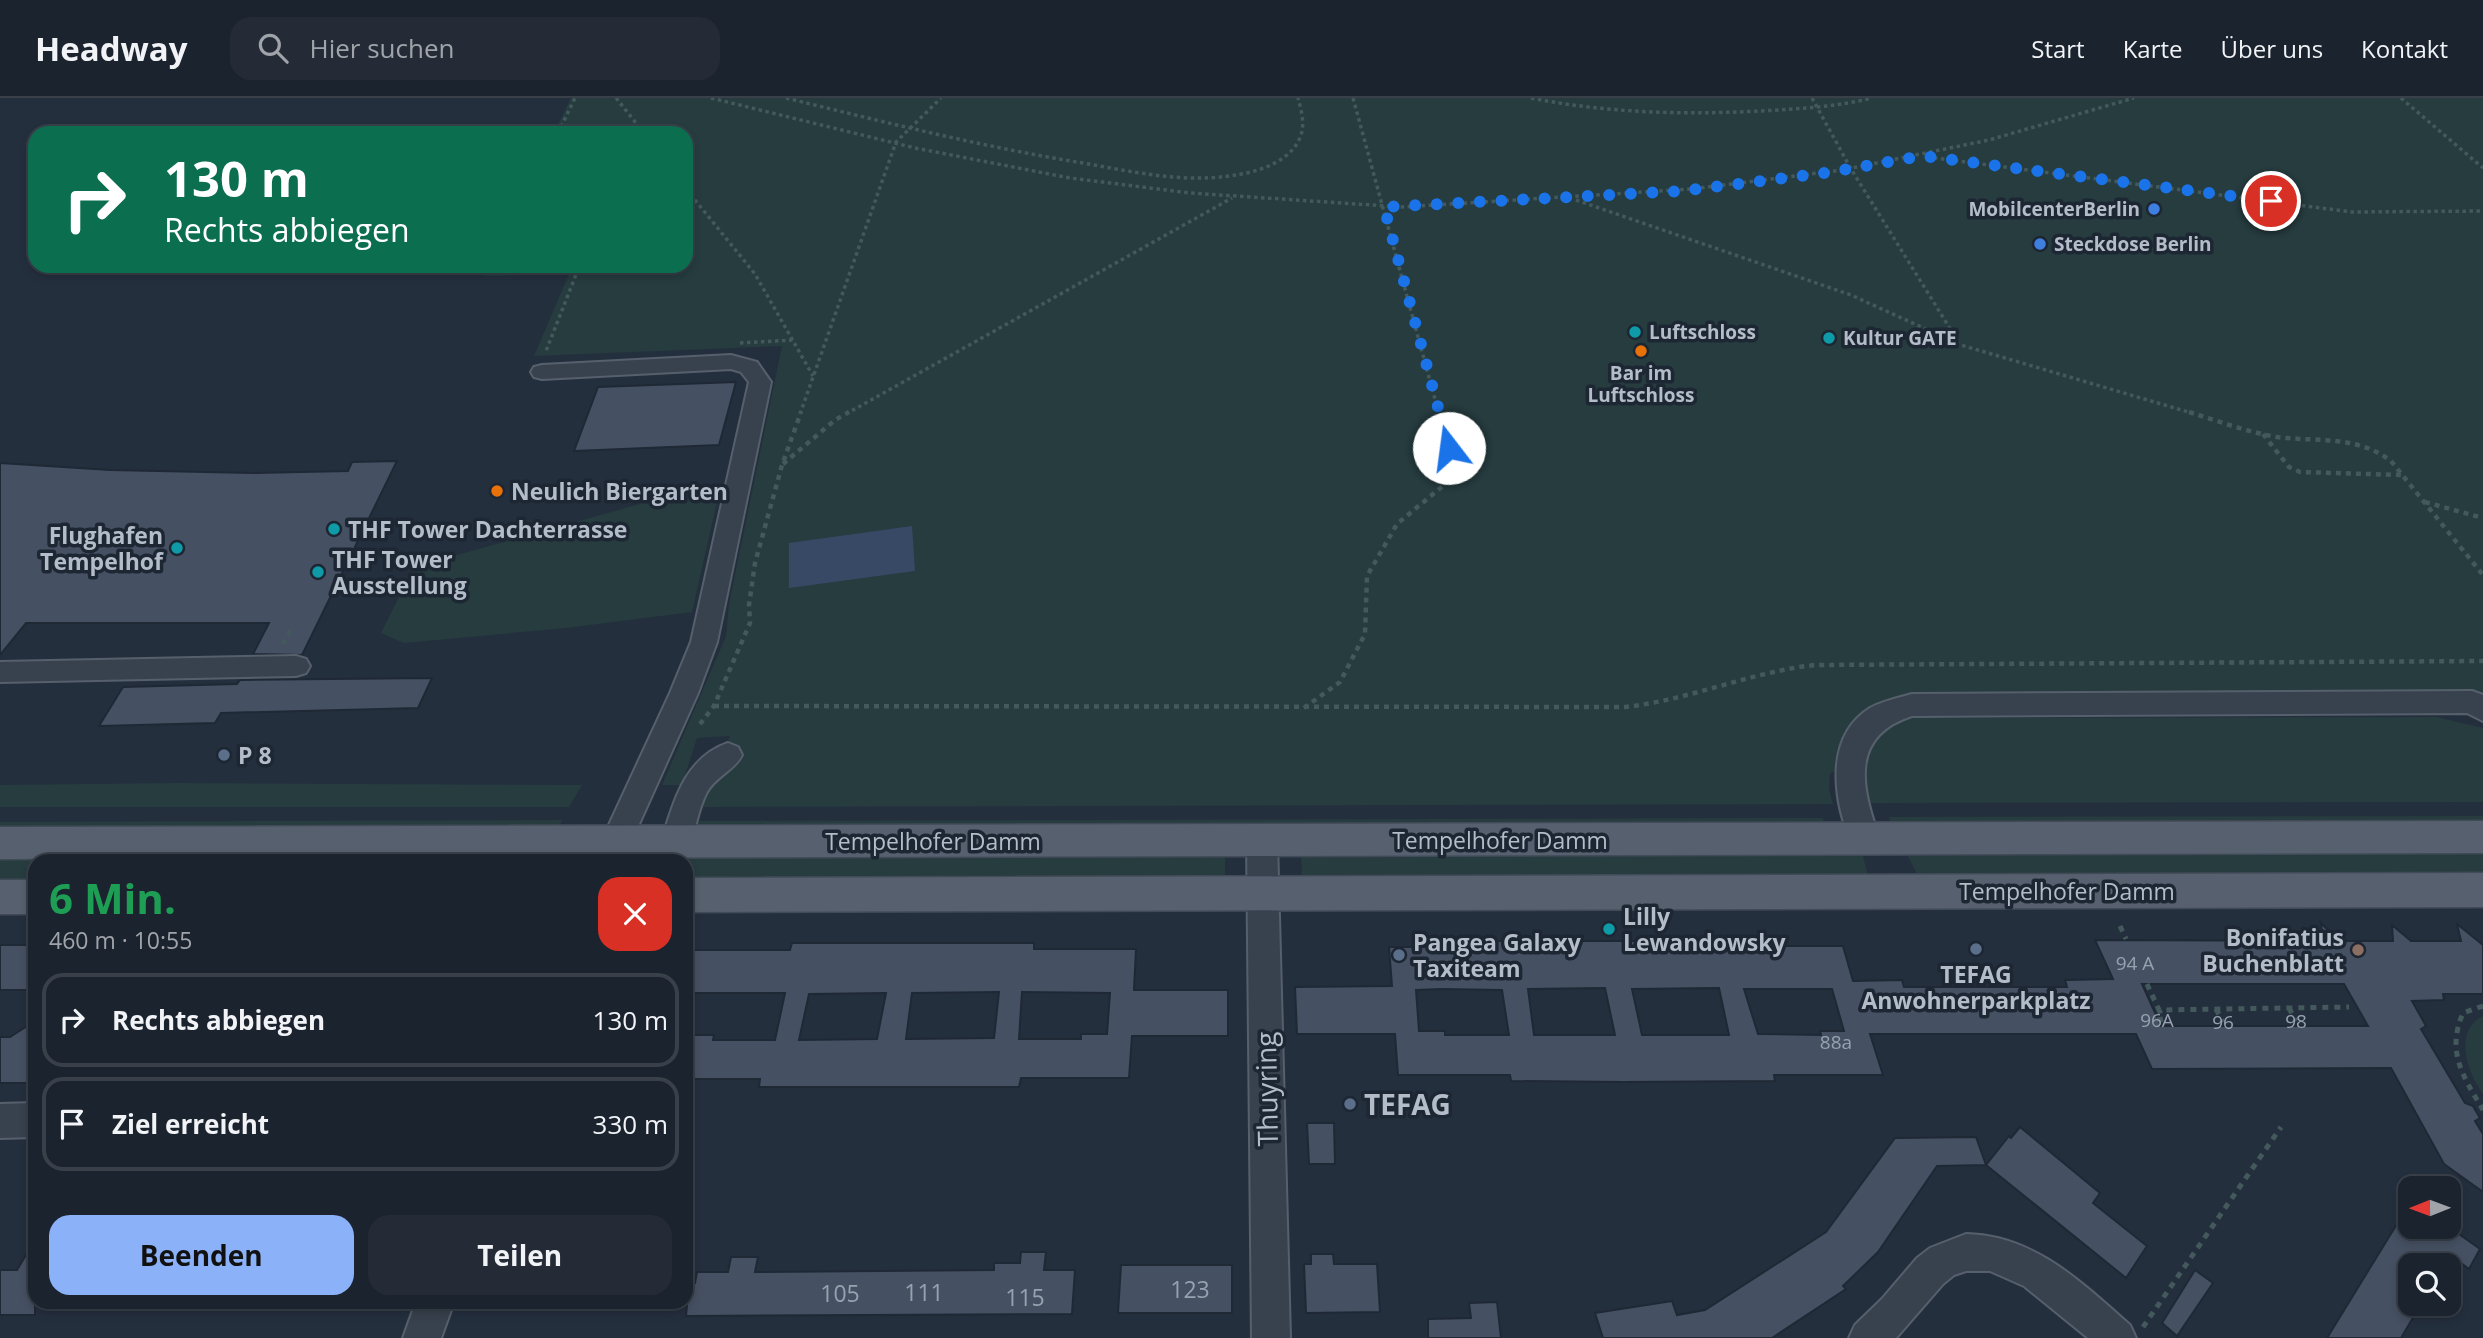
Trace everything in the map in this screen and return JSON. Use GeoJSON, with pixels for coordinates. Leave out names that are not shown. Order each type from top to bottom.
{"type":"FeatureCollection","features":[{"type":"Feature","properties":{"kind":"main road","name":"Tempelhofer Damm"},"geometry":{"type":"LineString","coordinates":[[0,843],[598,848],[676,842],[2483,837]]}},
{"type":"Feature","properties":{"kind":"main road"},"geometry":{"type":"LineString","coordinates":[[1866,839],[1890,892]]}},
{"type":"Feature","properties":{"kind":"main road","name":"Tempelhofer Damm"},"geometry":{"type":"LineString","coordinates":[[693,895],[2483,890]]}},
{"type":"Feature","properties":{"kind":"main road"},"geometry":{"type":"LineString","coordinates":[[0,897],[28,897]]}},
{"type":"Feature","properties":{"kind":"street"},"geometry":{"type":"LineString","coordinates":[[542,372],[731,362],[746,364],[756,371],[760,382],[704,642],[690,681],[640,785],[598,848]]}},
{"type":"Feature","properties":{"kind":"street"},"geometry":{"type":"LineString","coordinates":[[0,673],[296,666]]}},
{"type":"Feature","properties":{"kind":"street"},"geometry":{"type":"LineString","coordinates":[[1866,839],[1851,799],[1848,770],[1862,735],[1878,717],[1912,705],[2472,702],[2483,710]]}},
{"type":"Feature","properties":{"kind":"street"},"geometry":{"type":"LineString","coordinates":[[676,842],[695,784],[712,763],[728,755]]}},
{"type":"Feature","properties":{"kind":"street","name":"Thuyring"},"geometry":{"type":"LineString","coordinates":[[1262,840],[1271,1338]]}},
{"type":"Feature","properties":{"kind":"street"},"geometry":{"type":"LineString","coordinates":[[0,1121],[28,1120]]}},
{"type":"Feature","properties":{"kind":"street"},"geometry":{"type":"LineString","coordinates":[[1868,1338],[1943,1261],[1981,1252],[2006,1256],[2035,1270],[2127,1337]]}},
{"type":"Feature","properties":{"kind":"street"},"geometry":{"type":"LineString","coordinates":[[422,1338],[432,1309]]}},
{"type":"Feature","properties":{"kind":"path"},"geometry":{"type":"LineString","coordinates":[[561,126],[575,98]]}},
{"type":"Feature","properties":{"kind":"path"},"geometry":{"type":"LineString","coordinates":[[616,98],[638,126]]}},
{"type":"Feature","properties":{"kind":"path"},"geometry":{"type":"LineString","coordinates":[[711,98],[1060,177],[1193,195],[1384,207],[1573,199],[1682,191],[1852,169],[2028,131],[2134,98]]}},
{"type":"Feature","properties":{"kind":"path"},"geometry":{"type":"LineString","coordinates":[[786,98],[1057,159],[1203,178],[1241,174],[1272,164],[1292,149],[1301,135],[1303,119],[1298,98]]}},
{"type":"Feature","properties":{"kind":"path"},"geometry":{"type":"LineString","coordinates":[[941,98],[896,142],[782,465],[755,564],[749,605],[750,624],[714,706],[1304,708],[1650,705],[1774,670],[1815,665],[2483,661]]}},
{"type":"Feature","properties":{"kind":"path"},"geometry":{"type":"LineString","coordinates":[[1304,708],[1340,682],[1366,634],[1367,576],[1397,524],[1456,475],[1353,98]]}},
{"type":"Feature","properties":{"kind":"path"},"geometry":{"type":"LineString","coordinates":[[1531,98],[1621,109],[1722,114],[1817,107],[1872,98]]}},
{"type":"Feature","properties":{"kind":"path"},"geometry":{"type":"LineString","coordinates":[[1812,98],[1852,169],[1961,345]]}},
{"type":"Feature","properties":{"kind":"path"},"geometry":{"type":"LineString","coordinates":[[2401,98],[2483,169]]}},
{"type":"Feature","properties":{"kind":"path"},"geometry":{"type":"LineString","coordinates":[[1922,156],[2352,212],[2483,211]]}},
{"type":"Feature","properties":{"kind":"path"},"geometry":{"type":"LineString","coordinates":[[782,465],[835,420],[1233,197]]}},
{"type":"Feature","properties":{"kind":"path"},"geometry":{"type":"LineString","coordinates":[[693,199],[755,274],[814,377]]}},
{"type":"Feature","properties":{"kind":"path"},"geometry":{"type":"LineString","coordinates":[[1573,199],[1851,296],[1961,345],[2263,434],[2288,439],[2338,440],[2384,454],[2483,575]]}},
{"type":"Feature","properties":{"kind":"path"},"geometry":{"type":"LineString","coordinates":[[558,351],[545,351],[577,273]]}},
{"type":"Feature","properties":{"kind":"path"},"geometry":{"type":"LineString","coordinates":[[730,343],[793,341]]}},
{"type":"Feature","properties":{"kind":"path"},"geometry":{"type":"LineString","coordinates":[[2263,434],[2289,467],[2300,472],[2402,475]]}},
{"type":"Feature","properties":{"kind":"path"},"geometry":{"type":"LineString","coordinates":[[2424,502],[2483,518]]}},
{"type":"Feature","properties":{"kind":"path"},"geometry":{"type":"LineString","coordinates":[[2120,926],[2126,939]]}},
{"type":"Feature","properties":{"kind":"path"},"geometry":{"type":"LineString","coordinates":[[2147,984],[2163,1019],[2157,1020]]}},
{"type":"Feature","properties":{"kind":"path"},"geometry":{"type":"LineString","coordinates":[[2483,1006],[2463,1013],[2454,1028],[2454,1048],[2460,1068],[2483,1110]]}},
{"type":"Feature","properties":{"kind":"path"},"geometry":{"type":"LineString","coordinates":[[2159,1010],[2349,1007]]}},
{"type":"Feature","properties":{"kind":"path"},"geometry":{"type":"LineString","coordinates":[[2289,1008],[2296,1021]]}},
{"type":"Feature","properties":{"kind":"path"},"geometry":{"type":"LineString","coordinates":[[2216,1009],[2223,1022]]}},
{"type":"Feature","properties":{"kind":"path"},"geometry":{"type":"LineString","coordinates":[[2127,1337],[2281,1127]]}},
{"type":"Feature","properties":{"kind":"green space"},"geometry":{"type":"Polygon","coordinates":[[[571,98],[2483,98],[2483,700],[1909,696],[1890,701],[1868,718],[1842,764],[1830,774],[1829,789],[1833,804],[700,807],[730,736],[697,738],[682,785],[662,785],[726,636],[729,604],[782,346],[534,356],[569,274],[485,276],[486,273],[693,273],[693,126],[557,126],[571,98]]]}},
{"type":"Feature","properties":{"kind":"green space"},"geometry":{"type":"Polygon","coordinates":[[[708,485],[720,489],[692,612],[566,628],[404,643],[381,633],[414,567],[708,485]]]}},
{"type":"Feature","properties":{"kind":"green space"},"geometry":{"type":"Polygon","coordinates":[[[2437,717],[2483,728],[2483,802],[1863,803],[1860,763],[1866,746],[1887,727],[1913,718],[2437,717]]]}},
{"type":"Feature","properties":{"kind":"green space"},"geometry":{"type":"Polygon","coordinates":[[[0,785],[582,785],[569,807],[0,807],[0,785]]]}},
{"type":"Feature","properties":{"kind":"green space"},"geometry":{"type":"Polygon","coordinates":[[[2483,816],[2483,822],[1891,824],[1889,817],[2483,816]]]}},
{"type":"Feature","properties":{"kind":"green space"},"geometry":{"type":"Polygon","coordinates":[[[1823,818],[1825,825],[696,827],[697,821],[1823,818]]]}},
{"type":"Feature","properties":{"kind":"green space"},"geometry":{"type":"Polygon","coordinates":[[[562,820],[559,827],[0,829],[0,822],[562,820]]]}},
{"type":"Feature","properties":{"kind":"green space"},"geometry":{"type":"Polygon","coordinates":[[[2483,852],[2483,875],[1918,876],[1908,856],[2483,852]]]}},
{"type":"Feature","properties":{"kind":"green space"},"geometry":{"type":"Polygon","coordinates":[[[1225,855],[1225,878],[693,879],[693,857],[1225,855]]]}},
{"type":"Feature","properties":{"kind":"green space"},"geometry":{"type":"Polygon","coordinates":[[[1301,855],[1863,856],[1868,876],[1302,878],[1301,855]]]}},
{"type":"Feature","properties":{"kind":"green space"},"geometry":{"type":"Polygon","coordinates":[[[0,858],[28,858],[28,881],[0,881],[0,858]]]}},
{"type":"Feature","properties":{"kind":"green space"},"geometry":{"type":"Polygon","coordinates":[[[2483,1016],[2483,1094],[2468,1064],[2466,1041],[2468,1031],[2483,1016]]]}},
{"type":"Feature","properties":{"kind":"water"},"geometry":{"type":"Polygon","coordinates":[[[912,526],[915,571],[789,588],[789,543],[912,526]]]}},
{"type":"Feature","properties":{"kind":"building"},"geometry":{"type":"Polygon","coordinates":[[[736,382],[719,445],[574,451],[598,387],[736,382]]]}},
{"type":"Feature","properties":{"kind":"building","name":"Flughafen Tempelhof"},"geometry":{"type":"Polygon","coordinates":[[[397,461],[302,655],[253,654],[269,623],[26,623],[0,655],[0,463],[110,470],[254,473],[348,471],[352,462],[397,461]]]}},
{"type":"Feature","properties":{"kind":"building"},"geometry":{"type":"Polygon","coordinates":[[[432,678],[418,708],[221,713],[215,723],[99,726],[123,687],[237,684],[240,680],[432,678]]]}},
{"type":"Feature","properties":{"kind":"building"},"geometry":{"type":"Polygon","coordinates":[[[2321,923],[2339,941],[2393,941],[2392,925],[2411,941],[2461,941],[2457,924],[2483,945],[2483,994],[2443,994],[2444,1000],[2412,1001],[2426,1026],[2421,1029],[2465,1103],[2473,1106],[2480,1118],[2475,1121],[2483,1134],[2483,1192],[2444,1164],[2391,1068],[2152,1069],[2136,1034],[1870,1034],[1883,1075],[1774,1075],[1775,1081],[1623,1082],[1511,1081],[1510,1075],[1398,1075],[1395,1034],[1297,1034],[1295,987],[1392,986],[1389,947],[1494,947],[1493,941],[1738,941],[1740,946],[1843,946],[1853,981],[1902,980],[1904,987],[2067,987],[2065,980],[2113,979],[2095,940],[2323,941],[2321,923]],[[2142,984],[2161,1026],[2368,1026],[2344,984],[2142,984]],[[1605,988],[1528,989],[1534,1035],[1615,1035],[1605,988]],[[1719,988],[1632,989],[1642,1035],[1729,1035],[1719,988]],[[1744,989],[1758,1034],[1821,1035],[1820,1031],[1844,1031],[1832,989],[1744,989]],[[1416,990],[1419,1031],[1445,1031],[1445,1035],[1509,1035],[1502,990],[1416,990]]]}},
{"type":"Feature","properties":{"kind":"building"},"geometry":{"type":"Polygon","coordinates":[[[792,943],[1034,943],[1034,949],[1136,949],[1134,990],[1228,990],[1228,1036],[1132,1036],[1129,1078],[1021,1078],[1019,1087],[759,1087],[760,1079],[693,1079],[693,1035],[714,1035],[713,1040],[775,1040],[785,993],[693,993],[693,950],[790,950],[792,943]],[[999,992],[912,993],[906,1039],[994,1038],[999,992]],[[1022,992],[1019,1039],[1081,1039],[1081,1034],[1107,1034],[1110,993],[1022,992]],[[886,993],[809,994],[799,1040],[877,1039],[886,993]]]}},
{"type":"Feature","properties":{"kind":"building"},"geometry":{"type":"Polygon","coordinates":[[[0,945],[28,945],[28,990],[0,990],[0,945]]]}},
{"type":"Feature","properties":{"kind":"building"},"geometry":{"type":"Polygon","coordinates":[[[28,1025],[28,1083],[0,1083],[0,1037],[10,1037],[28,1025]]]}},
{"type":"Feature","properties":{"kind":"building"},"geometry":{"type":"Polygon","coordinates":[[[1307,1123],[1334,1123],[1335,1164],[1309,1164],[1307,1123]]]}},
{"type":"Feature","properties":{"kind":"building"},"geometry":{"type":"Polygon","coordinates":[[[2020,1127],[2100,1193],[2093,1203],[2147,1246],[2126,1278],[1986,1165],[2009,1136],[2011,1138],[2020,1127]]]}},
{"type":"Feature","properties":{"kind":"building"},"geometry":{"type":"Polygon","coordinates":[[[1976,1137],[1986,1165],[1937,1166],[1878,1252],[1843,1286],[1846,1289],[1772,1338],[1603,1338],[1595,1313],[1672,1301],[1677,1315],[1705,1310],[1826,1232],[1895,1138],[1976,1137]]]}},
{"type":"Feature","properties":{"kind":"building"},"geometry":{"type":"Polygon","coordinates":[[[2398,1222],[2398,1239],[2461,1239],[2461,1236],[2480,1249],[2469,1269],[2461,1263],[2461,1253],[2398,1253],[2398,1316],[2414,1316],[2401,1338],[2327,1338],[2398,1222]]]}},
{"type":"Feature","properties":{"kind":"building"},"geometry":{"type":"Polygon","coordinates":[[[28,1252],[28,1309],[35,1309],[35,1315],[0,1315],[0,1270],[17,1270],[28,1252]]]}},
{"type":"Feature","properties":{"kind":"building"},"geometry":{"type":"Polygon","coordinates":[[[1021,1252],[1046,1252],[1044,1270],[1075,1270],[1072,1314],[686,1316],[687,1309],[693,1309],[693,1283],[697,1272],[728,1272],[731,1257],[758,1257],[755,1272],[994,1270],[994,1263],[1020,1263],[1021,1252]]]}},
{"type":"Feature","properties":{"kind":"building"},"geometry":{"type":"Polygon","coordinates":[[[1311,1254],[1333,1254],[1334,1264],[1377,1264],[1380,1312],[1306,1313],[1304,1264],[1311,1264],[1311,1254]]]}},
{"type":"Feature","properties":{"kind":"building"},"geometry":{"type":"Polygon","coordinates":[[[1121,1265],[1232,1265],[1232,1313],[1118,1313],[1121,1265]]]}},
{"type":"Feature","properties":{"kind":"building"},"geometry":{"type":"Polygon","coordinates":[[[2195,1270],[2213,1283],[2177,1336],[2162,1323],[2195,1270]]]}},
{"type":"Feature","properties":{"kind":"building"},"geometry":{"type":"Polygon","coordinates":[[[1497,1302],[1501,1338],[1428,1338],[1428,1319],[1471,1318],[1469,1303],[1497,1302]]]}},
{"type":"Feature","properties":{"kind":"place","name":"MobilcenterBerlin"},"geometry":{"type":"Point","coordinates":[2154,209]}},
{"type":"Feature","properties":{"kind":"place","name":"Steckdose Berlin"},"geometry":{"type":"Point","coordinates":[2040,244]}},
{"type":"Feature","properties":{"kind":"place","name":"Luftschloss"},"geometry":{"type":"Point","coordinates":[1635,332]}},
{"type":"Feature","properties":{"kind":"place","name":"Kultur GATE"},"geometry":{"type":"Point","coordinates":[1829,338]}},
{"type":"Feature","properties":{"kind":"place","name":"Bar im Luftschloss"},"geometry":{"type":"Point","coordinates":[1641,351]}},
{"type":"Feature","properties":{"kind":"place","name":"Neulich Biergarten"},"geometry":{"type":"Point","coordinates":[497,491]}},
{"type":"Feature","properties":{"kind":"place","name":"THF Tower Dachterrasse"},"geometry":{"type":"Point","coordinates":[334,529]}},
{"type":"Feature","properties":{"kind":"place","name":"Flughafen Tempelhof"},"geometry":{"type":"Point","coordinates":[177,548]}},
{"type":"Feature","properties":{"kind":"place","name":"THF Tower Ausstellung"},"geometry":{"type":"Point","coordinates":[318,572]}},
{"type":"Feature","properties":{"kind":"place","name":"P 8"},"geometry":{"type":"Point","coordinates":[224,755]}},
{"type":"Feature","properties":{"kind":"place","name":"Lilly Lewandowsky"},"geometry":{"type":"Point","coordinates":[1609,929]}},
{"type":"Feature","properties":{"kind":"place","name":"TEFAG Anwohnerparkplatz"},"geometry":{"type":"Point","coordinates":[1976,949]}},
{"type":"Feature","properties":{"kind":"place","name":"Bonifatius Buchenblatt"},"geometry":{"type":"Point","coordinates":[2358,950]}},
{"type":"Feature","properties":{"kind":"place","name":"Pangea Galaxy Taxiteam"},"geometry":{"type":"Point","coordinates":[1399,955]}},
{"type":"Feature","properties":{"kind":"place","name":"TEFAG"},"geometry":{"type":"Point","coordinates":[1350,1104]}},
{"type":"Feature","properties":{"kind":"route"},"geometry":{"type":"LineString","coordinates":[[1449,448],[1384,207],[1573,199],[1682,191],[1771,181],[1922,156],[2271,201]]}}]}
